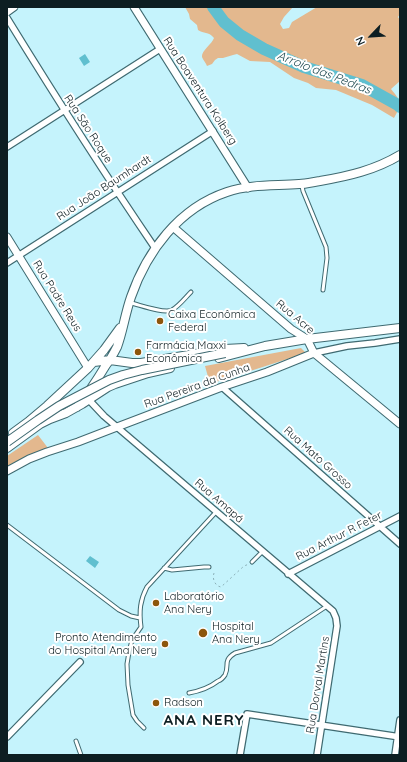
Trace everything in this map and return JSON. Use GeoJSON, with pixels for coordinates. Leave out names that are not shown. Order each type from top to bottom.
{"type":"FeatureCollection","features":[{"type":"Feature","properties":{"kind":"main road"},"geometry":{"type":"LineString","coordinates":[[77,407],[93,386],[116,348],[129,302],[141,272],[155,248],[183,217],[208,200],[227,192],[248,188],[302,184],[339,178],[365,171],[400,155]]}},
{"type":"Feature","properties":{"kind":"main road"},"geometry":{"type":"LineString","coordinates":[[7,437],[28,422],[91,364],[109,344],[124,322]]}},
{"type":"Feature","properties":{"kind":"main road"},"geometry":{"type":"LineString","coordinates":[[7,442],[59,406],[109,380],[123,375],[265,346],[307,339],[400,328]]}},
{"type":"Feature","properties":{"kind":"main road"},"geometry":{"type":"LineString","coordinates":[[91,364],[110,360],[141,363],[225,349],[265,346]]}},
{"type":"Feature","properties":{"kind":"main road"},"geometry":{"type":"LineString","coordinates":[[7,448],[40,424],[66,413],[115,384],[148,373],[265,346]]}},
{"type":"Feature","properties":{"kind":"main road"},"geometry":{"type":"LineString","coordinates":[[115,384],[122,380],[125,376],[116,348]]}},
{"type":"Feature","properties":{"kind":"main road"},"geometry":{"type":"LineString","coordinates":[[60,394],[59,397],[61,408],[66,413]]}},
{"type":"Feature","properties":{"kind":"street"},"geometry":{"type":"LineString","coordinates":[[7,12],[14,7]]}},
{"type":"Feature","properties":{"kind":"street","name":"Rua Boaventura Kolberg"},"geometry":{"type":"LineString","coordinates":[[134,7],[248,188]]}},
{"type":"Feature","properties":{"kind":"street","name":"Rua São Roque"},"geometry":{"type":"LineString","coordinates":[[7,18],[64,110],[155,248]]}},
{"type":"Feature","properties":{"kind":"street"},"geometry":{"type":"LineString","coordinates":[[7,147],[160,49]]}},
{"type":"Feature","properties":{"kind":"street","name":"Rua João Baumhardt"},"geometry":{"type":"LineString","coordinates":[[7,262],[212,131]]}},
{"type":"Feature","properties":{"kind":"street","name":"Rua Acre"},"geometry":{"type":"LineString","coordinates":[[173,227],[291,329],[307,339],[314,353],[400,424]]}},
{"type":"Feature","properties":{"kind":"street","name":"Rua Padre Reus"},"geometry":{"type":"LineString","coordinates":[[7,237],[91,364]]}},
{"type":"Feature","properties":{"kind":"street","name":"Rua Pereira da Cunha"},"geometry":{"type":"LineString","coordinates":[[7,471],[41,454],[78,442],[222,387],[268,372],[314,353],[348,346],[400,339]]}},
{"type":"Feature","properties":{"kind":"street","name":"Rua Mato Grosso"},"geometry":{"type":"LineString","coordinates":[[222,387],[400,544]]}},
{"type":"Feature","properties":{"kind":"street","name":"Rua Amapá"},"geometry":{"type":"LineString","coordinates":[[89,400],[104,416],[327,606],[336,618]]}},
{"type":"Feature","properties":{"kind":"street","name":"Rua Arthur R Feter"},"geometry":{"type":"LineString","coordinates":[[288,574],[400,516]]}},
{"type":"Feature","properties":{"kind":"street","name":"Rua Dorval Martins"},"geometry":{"type":"LineString","coordinates":[[317,755],[337,626],[336,618]]}},
{"type":"Feature","properties":{"kind":"street"},"geometry":{"type":"LineString","coordinates":[[7,737],[80,662]]}},
{"type":"Feature","properties":{"kind":"street"},"geometry":{"type":"LineString","coordinates":[[240,755],[247,714],[399,737]]}},
{"type":"Feature","properties":{"kind":"street"},"geometry":{"type":"LineString","coordinates":[[395,755],[399,737],[400,720]]}},
{"type":"Feature","properties":{"kind":"lane"},"geometry":{"type":"LineString","coordinates":[[302,184],[303,191],[326,247],[327,258],[323,290]]}},
{"type":"Feature","properties":{"kind":"lane"},"geometry":{"type":"LineString","coordinates":[[129,302],[165,312],[172,310],[191,292]]}},
{"type":"Feature","properties":{"kind":"lane"},"geometry":{"type":"LineString","coordinates":[[144,728],[133,715],[128,685],[127,664],[132,640],[141,627],[141,601],[143,594],[164,568],[216,512]]}},
{"type":"Feature","properties":{"kind":"lane"},"geometry":{"type":"LineString","coordinates":[[7,525],[119,610],[131,616],[140,618]]}},
{"type":"Feature","properties":{"kind":"lane"},"geometry":{"type":"LineString","coordinates":[[252,562],[262,552]]}},
{"type":"Feature","properties":{"kind":"lane"},"geometry":{"type":"LineString","coordinates":[[164,568],[172,570],[204,567],[209,568]]}},
{"type":"Feature","properties":{"kind":"lane"},"geometry":{"type":"LineString","coordinates":[[189,693],[203,690],[222,678],[226,674],[227,660],[230,656],[271,643],[327,606]]}},
{"type":"Feature","properties":{"kind":"lane"},"geometry":{"type":"LineString","coordinates":[[76,741],[81,755]]}},
{"type":"Feature","properties":{"kind":"path"},"geometry":{"type":"LineString","coordinates":[[214,573],[212,577],[221,588],[244,566],[252,562]]}},
{"type":"Feature","properties":{"kind":"shaded area"},"geometry":{"type":"Polygon","coordinates":[[[185,7],[293,7],[280,24],[283,29],[289,28],[292,22],[317,7],[400,7],[400,14],[398,17],[400,20],[400,81],[391,89],[400,103],[397,113],[394,118],[372,105],[336,90],[316,88],[308,83],[294,78],[270,62],[250,61],[237,54],[218,58],[212,64],[207,66],[202,58],[202,55],[214,38],[210,34],[198,30],[197,25],[190,19],[185,7]]]}},
{"type":"Feature","properties":{"kind":"shaded area"},"geometry":{"type":"Polygon","coordinates":[[[301,348],[306,353],[210,384],[205,366],[301,348]]]}},
{"type":"Feature","properties":{"kind":"shaded area"},"geometry":{"type":"Polygon","coordinates":[[[38,435],[48,448],[7,467],[7,456],[38,435]]]}},
{"type":"Feature","properties":{"kind":"water"},"geometry":{"type":"Polygon","coordinates":[[[85,54],[90,62],[84,66],[79,58],[85,54]]]}},
{"type":"Feature","properties":{"kind":"water"},"geometry":{"type":"Polygon","coordinates":[[[90,556],[99,562],[95,568],[86,561],[90,556]]]}},
{"type":"Feature","properties":{"kind":"waterway","name":"Arroio das Pedras"},"geometry":{"type":"LineString","coordinates":[[213,7],[224,22],[240,35],[264,49],[304,67],[362,85],[400,107]]}},
{"type":"Feature","properties":{"kind":"place","name":"Caixa Econômica Federal"},"geometry":{"type":"Point","coordinates":[160,321]}},
{"type":"Feature","properties":{"kind":"place","name":"Farmácia Maxxi Econômica"},"geometry":{"type":"Point","coordinates":[138,352]}},
{"type":"Feature","properties":{"kind":"place","name":"Laboratório Ana Nery"},"geometry":{"type":"Point","coordinates":[156,603]}},
{"type":"Feature","properties":{"kind":"place","name":"Hospital Ana Nery"},"geometry":{"type":"Point","coordinates":[203,633]}},
{"type":"Feature","properties":{"kind":"place","name":"Pronto Atendimento do Hospital Ana Nery"},"geometry":{"type":"Point","coordinates":[165,644]}},
{"type":"Feature","properties":{"kind":"place","name":"Radson"},"geometry":{"type":"Point","coordinates":[156,703]}},
{"type":"Feature","properties":{"kind":"district","name":"ANA NERY"},"geometry":{"type":"Point","coordinates":[204,720]}}]}
